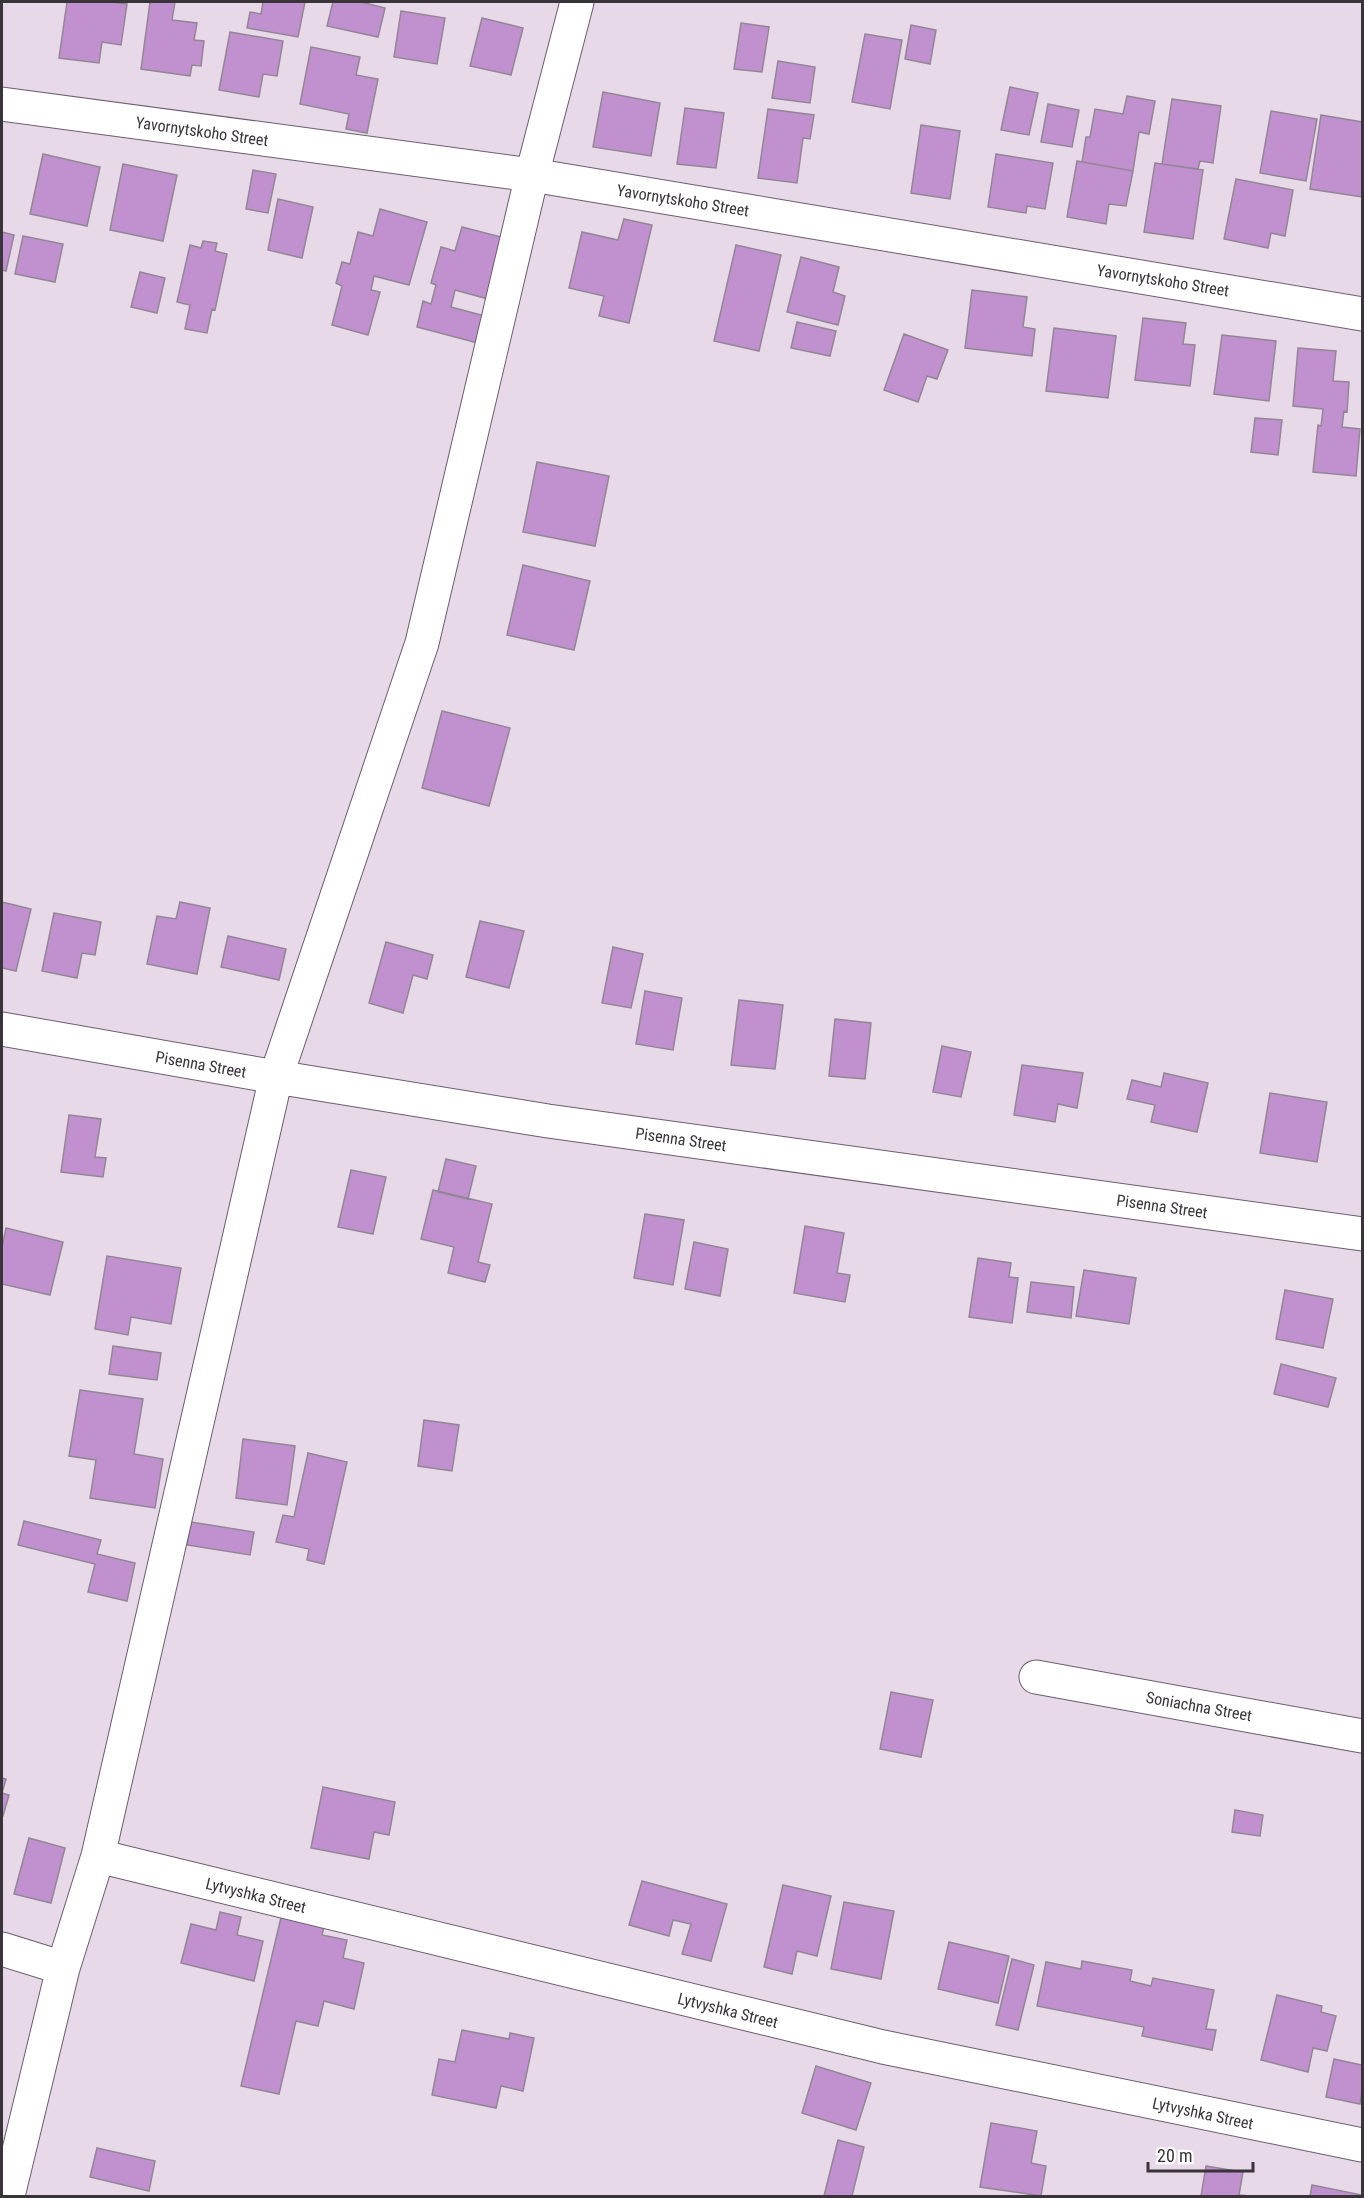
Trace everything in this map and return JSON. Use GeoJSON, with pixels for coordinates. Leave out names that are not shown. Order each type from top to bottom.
{"type":"FeatureCollection","features":[{"type":"Feature","properties":{"kind":"street"},"geometry":{"type":"LineString","coordinates":[[8,2196],[63,1968],[98,1856],[276,1077],[422,643],[532,175],[577,2]]}},
{"type":"Feature","properties":{"kind":"street","name":"Yavornytskoho Street"},"geometry":{"type":"LineString","coordinates":[[2,104],[532,175],[1362,314]]}},
{"type":"Feature","properties":{"kind":"street","name":"Pisenna Street"},"geometry":{"type":"LineString","coordinates":[[2,1029],[276,1077],[548,1121],[1362,1234]]}},
{"type":"Feature","properties":{"kind":"street","name":"Soniachna Street"},"geometry":{"type":"LineString","coordinates":[[1036,1677],[1362,1736]]}},
{"type":"Feature","properties":{"kind":"street","name":"Lytvyshka Street"},"geometry":{"type":"LineString","coordinates":[[98,1856],[883,2047],[1362,2145]]}},
{"type":"Feature","properties":{"kind":"street"},"geometry":{"type":"LineString","coordinates":[[2,1949],[63,1968]]}},
{"type":"Feature","properties":{"kind":"building"},"geometry":{"type":"Polygon","coordinates":[[[67,2],[127,4],[121,45],[102,42],[99,63],[59,58],[67,2]]]}},
{"type":"Feature","properties":{"kind":"building"},"geometry":{"type":"Polygon","coordinates":[[[150,2],[175,2],[172,20],[197,23],[194,40],[204,41],[201,66],[192,65],[190,76],[141,69],[150,2]]]}},
{"type":"Feature","properties":{"kind":"building"},"geometry":{"type":"Polygon","coordinates":[[[263,2],[305,2],[298,37],[247,28],[250,12],[261,14],[263,2]]]}},
{"type":"Feature","properties":{"kind":"building"},"geometry":{"type":"Polygon","coordinates":[[[333,2],[361,2],[385,8],[378,37],[327,26],[333,2]]]}},
{"type":"Feature","properties":{"kind":"building"},"geometry":{"type":"Polygon","coordinates":[[[401,11],[445,18],[437,64],[394,57],[401,11]]]}},
{"type":"Feature","properties":{"kind":"building"},"geometry":{"type":"Polygon","coordinates":[[[482,18],[523,28],[511,75],[470,66],[482,18]]]}},
{"type":"Feature","properties":{"kind":"building"},"geometry":{"type":"Polygon","coordinates":[[[741,23],[769,27],[762,72],[734,69],[741,23]]]}},
{"type":"Feature","properties":{"kind":"building"},"geometry":{"type":"Polygon","coordinates":[[[911,25],[936,30],[930,64],[905,59],[911,25]]]}},
{"type":"Feature","properties":{"kind":"building"},"geometry":{"type":"Polygon","coordinates":[[[230,32],[283,41],[277,76],[263,74],[259,97],[219,90],[230,32]]]}},
{"type":"Feature","properties":{"kind":"building"},"geometry":{"type":"Polygon","coordinates":[[[865,34],[902,40],[890,109],[852,102],[865,34]]]}},
{"type":"Feature","properties":{"kind":"building"},"geometry":{"type":"Polygon","coordinates":[[[311,47],[360,57],[356,75],[378,79],[367,133],[346,129],[349,114],[300,104],[311,47]]]}},
{"type":"Feature","properties":{"kind":"building"},"geometry":{"type":"Polygon","coordinates":[[[778,61],[815,67],[810,103],[772,98],[778,61]]]}},
{"type":"Feature","properties":{"kind":"building"},"geometry":{"type":"Polygon","coordinates":[[[1010,87],[1038,93],[1029,135],[1001,130],[1010,87]]]}},
{"type":"Feature","properties":{"kind":"building"},"geometry":{"type":"Polygon","coordinates":[[[603,92],[660,103],[651,156],[593,147],[603,92]]]}},
{"type":"Feature","properties":{"kind":"building"},"geometry":{"type":"Polygon","coordinates":[[[1127,96],[1155,101],[1149,134],[1139,132],[1133,171],[1082,162],[1086,137],[1090,137],[1095,109],[1123,114],[1127,96]]]}},
{"type":"Feature","properties":{"kind":"building"},"geometry":{"type":"Polygon","coordinates":[[[1172,99],[1221,106],[1213,163],[1200,161],[1198,169],[1162,164],[1172,99]]]}},
{"type":"Feature","properties":{"kind":"building"},"geometry":{"type":"Polygon","coordinates":[[[1048,104],[1079,110],[1072,147],[1041,142],[1048,104]]]}},
{"type":"Feature","properties":{"kind":"building"},"geometry":{"type":"Polygon","coordinates":[[[685,108],[724,113],[716,168],[677,164],[685,108]]]}},
{"type":"Feature","properties":{"kind":"building"},"geometry":{"type":"Polygon","coordinates":[[[768,109],[814,115],[810,139],[803,138],[797,183],[758,178],[768,109]]]}},
{"type":"Feature","properties":{"kind":"building"},"geometry":{"type":"Polygon","coordinates":[[[1271,111],[1317,119],[1306,181],[1260,173],[1271,111]]]}},
{"type":"Feature","properties":{"kind":"building"},"geometry":{"type":"Polygon","coordinates":[[[1321,115],[1362,122],[1362,197],[1310,189],[1321,115]]]}},
{"type":"Feature","properties":{"kind":"building"},"geometry":{"type":"Polygon","coordinates":[[[921,125],[960,131],[950,199],[911,193],[921,125]]]}},
{"type":"Feature","properties":{"kind":"building"},"geometry":{"type":"Polygon","coordinates":[[[43,154],[100,167],[87,226],[30,214],[43,154]]]}},
{"type":"Feature","properties":{"kind":"building"},"geometry":{"type":"Polygon","coordinates":[[[996,154],[1053,163],[1045,209],[1027,206],[1026,213],[988,207],[996,154]]]}},
{"type":"Feature","properties":{"kind":"building"},"geometry":{"type":"Polygon","coordinates":[[[1077,161],[1133,171],[1126,206],[1109,204],[1106,224],[1067,217],[1077,161]]]}},
{"type":"Feature","properties":{"kind":"building"},"geometry":{"type":"Polygon","coordinates":[[[1155,163],[1203,170],[1193,239],[1144,232],[1155,163]]]}},
{"type":"Feature","properties":{"kind":"building"},"geometry":{"type":"Polygon","coordinates":[[[123,164],[177,175],[163,241],[110,230],[123,164]]]}},
{"type":"Feature","properties":{"kind":"building"},"geometry":{"type":"Polygon","coordinates":[[[253,170],[276,174],[268,213],[246,209],[253,170]]]}},
{"type":"Feature","properties":{"kind":"building"},"geometry":{"type":"Polygon","coordinates":[[[1236,179],[1293,190],[1285,236],[1271,233],[1268,248],[1224,239],[1236,179]]]}},
{"type":"Feature","properties":{"kind":"building"},"geometry":{"type":"Polygon","coordinates":[[[278,199],[313,207],[302,258],[268,250],[278,199]]]}},
{"type":"Feature","properties":{"kind":"building"},"geometry":{"type":"Polygon","coordinates":[[[380,209],[427,222],[409,285],[374,276],[371,290],[380,292],[368,335],[332,325],[342,286],[336,283],[342,262],[350,264],[358,232],[373,236],[380,209]]]}},
{"type":"Feature","properties":{"kind":"building"},"geometry":{"type":"Polygon","coordinates":[[[624,219],[652,225],[629,323],[599,316],[604,296],[569,288],[582,232],[618,240],[624,219]]]}},
{"type":"Feature","properties":{"kind":"building"},"geometry":{"type":"Polygon","coordinates":[[[462,227],[505,238],[488,299],[455,290],[451,307],[485,316],[478,343],[417,327],[423,301],[431,304],[436,285],[431,283],[441,247],[455,251],[462,227]]]}},
{"type":"Feature","properties":{"kind":"building"},"geometry":{"type":"Polygon","coordinates":[[[2,232],[14,235],[6,271],[2,270],[2,232]]]}},
{"type":"Feature","properties":{"kind":"building"},"geometry":{"type":"Polygon","coordinates":[[[23,236],[63,244],[55,282],[15,274],[23,236]]]}},
{"type":"Feature","properties":{"kind":"building"},"geometry":{"type":"Polygon","coordinates":[[[203,241],[217,243],[215,251],[227,254],[215,310],[212,309],[207,333],[185,329],[190,305],[177,302],[190,245],[201,248],[203,241]]]}},
{"type":"Feature","properties":{"kind":"building"},"geometry":{"type":"Polygon","coordinates":[[[736,245],[781,255],[759,351],[714,341],[736,245]]]}},
{"type":"Feature","properties":{"kind":"building"},"geometry":{"type":"Polygon","coordinates":[[[801,257],[839,267],[833,292],[845,296],[838,325],[787,312],[801,257]]]}},
{"type":"Feature","properties":{"kind":"building"},"geometry":{"type":"Polygon","coordinates":[[[140,272],[165,278],[157,313],[131,307],[140,272]]]}},
{"type":"Feature","properties":{"kind":"building"},"geometry":{"type":"Polygon","coordinates":[[[972,290],[1027,297],[1023,327],[1035,329],[1032,356],[965,348],[972,290]]]}},
{"type":"Feature","properties":{"kind":"building"},"geometry":{"type":"Polygon","coordinates":[[[1143,318],[1186,323],[1183,344],[1195,345],[1190,386],[1135,380],[1143,318]]]}},
{"type":"Feature","properties":{"kind":"building"},"geometry":{"type":"Polygon","coordinates":[[[797,322],[836,331],[830,356],[791,348],[797,322]]]}},
{"type":"Feature","properties":{"kind":"building"},"geometry":{"type":"Polygon","coordinates":[[[1054,328],[1116,336],[1108,398],[1046,391],[1054,328]]]}},
{"type":"Feature","properties":{"kind":"building"},"geometry":{"type":"Polygon","coordinates":[[[904,334],[948,350],[937,379],[927,376],[918,402],[884,390],[904,334]]]}},
{"type":"Feature","properties":{"kind":"building"},"geometry":{"type":"Polygon","coordinates":[[[1222,335],[1276,341],[1269,401],[1214,394],[1222,335]]]}},
{"type":"Feature","properties":{"kind":"building"},"geometry":{"type":"Polygon","coordinates":[[[1298,348],[1336,351],[1333,381],[1349,382],[1347,412],[1344,411],[1342,427],[1360,429],[1356,476],[1313,472],[1318,425],[1321,426],[1323,409],[1293,406],[1298,348]]]}},
{"type":"Feature","properties":{"kind":"building"},"geometry":{"type":"Polygon","coordinates":[[[1255,418],[1282,420],[1278,455],[1251,452],[1255,418]]]}},
{"type":"Feature","properties":{"kind":"building"},"geometry":{"type":"Polygon","coordinates":[[[537,462],[609,476],[595,546],[523,532],[537,462]]]}},
{"type":"Feature","properties":{"kind":"building"},"geometry":{"type":"Polygon","coordinates":[[[523,565],[590,581],[574,650],[507,635],[523,565]]]}},
{"type":"Feature","properties":{"kind":"building"},"geometry":{"type":"Polygon","coordinates":[[[442,711],[510,728],[489,806],[422,788],[442,711]]]}},
{"type":"Feature","properties":{"kind":"building"},"geometry":{"type":"Polygon","coordinates":[[[2,902],[31,909],[16,971],[2,968],[2,902]]]}},
{"type":"Feature","properties":{"kind":"building"},"geometry":{"type":"Polygon","coordinates":[[[180,902],[210,908],[197,974],[147,964],[157,916],[176,919],[180,902]]]}},
{"type":"Feature","properties":{"kind":"building"},"geometry":{"type":"Polygon","coordinates":[[[54,913],[101,922],[95,955],[82,953],[77,978],[42,971],[54,913]]]}},
{"type":"Feature","properties":{"kind":"building"},"geometry":{"type":"Polygon","coordinates":[[[480,921],[524,931],[509,988],[466,977],[480,921]]]}},
{"type":"Feature","properties":{"kind":"building"},"geometry":{"type":"Polygon","coordinates":[[[228,936],[286,949],[279,980],[221,967],[228,936]]]}},
{"type":"Feature","properties":{"kind":"building"},"geometry":{"type":"Polygon","coordinates":[[[386,942],[433,955],[427,979],[413,975],[403,1013],[369,1003],[386,942]]]}},
{"type":"Feature","properties":{"kind":"building"},"geometry":{"type":"Polygon","coordinates":[[[613,947],[643,954],[631,1008],[602,1003],[613,947]]]}},
{"type":"Feature","properties":{"kind":"building"},"geometry":{"type":"Polygon","coordinates":[[[645,991],[682,998],[673,1050],[636,1044],[645,991]]]}},
{"type":"Feature","properties":{"kind":"building"},"geometry":{"type":"Polygon","coordinates":[[[739,1000],[783,1005],[775,1069],[731,1065],[739,1000]]]}},
{"type":"Feature","properties":{"kind":"building"},"geometry":{"type":"Polygon","coordinates":[[[835,1019],[871,1023],[865,1079],[829,1076],[835,1019]]]}},
{"type":"Feature","properties":{"kind":"building"},"geometry":{"type":"Polygon","coordinates":[[[942,1046],[971,1052],[961,1097],[933,1092],[942,1046]]]}},
{"type":"Feature","properties":{"kind":"building"},"geometry":{"type":"Polygon","coordinates":[[[1022,1065],[1083,1073],[1077,1108],[1058,1104],[1055,1122],[1014,1115],[1022,1065]]]}},
{"type":"Feature","properties":{"kind":"building"},"geometry":{"type":"Polygon","coordinates":[[[1164,1073],[1208,1083],[1197,1132],[1151,1122],[1155,1105],[1127,1099],[1132,1080],[1161,1087],[1164,1073]]]}},
{"type":"Feature","properties":{"kind":"building"},"geometry":{"type":"Polygon","coordinates":[[[1270,1093],[1327,1102],[1317,1162],[1260,1153],[1270,1093]]]}},
{"type":"Feature","properties":{"kind":"building"},"geometry":{"type":"Polygon","coordinates":[[[69,1115],[101,1119],[95,1157],[106,1158],[103,1177],[61,1172],[69,1115]]]}},
{"type":"Feature","properties":{"kind":"building"},"geometry":{"type":"Polygon","coordinates":[[[446,1159],[476,1166],[468,1199],[438,1192],[446,1159]]]}},
{"type":"Feature","properties":{"kind":"building"},"geometry":{"type":"Polygon","coordinates":[[[351,1170],[386,1177],[373,1234],[338,1227],[351,1170]]]}},
{"type":"Feature","properties":{"kind":"building"},"geometry":{"type":"Polygon","coordinates":[[[433,1190],[492,1204],[478,1262],[490,1265],[485,1282],[448,1273],[454,1247],[421,1239],[433,1190]]]}},
{"type":"Feature","properties":{"kind":"building"},"geometry":{"type":"Polygon","coordinates":[[[645,1214],[684,1220],[673,1285],[634,1278],[645,1214]]]}},
{"type":"Feature","properties":{"kind":"building"},"geometry":{"type":"Polygon","coordinates":[[[805,1226],[844,1233],[837,1273],[850,1275],[845,1302],[794,1293],[805,1226]]]}},
{"type":"Feature","properties":{"kind":"building"},"geometry":{"type":"Polygon","coordinates":[[[6,1228],[63,1242],[50,1295],[2,1284],[2,1247],[6,1228]]]}},
{"type":"Feature","properties":{"kind":"building"},"geometry":{"type":"Polygon","coordinates":[[[694,1242],[728,1249],[720,1296],[685,1289],[694,1242]]]}},
{"type":"Feature","properties":{"kind":"building"},"geometry":{"type":"Polygon","coordinates":[[[107,1256],[181,1268],[171,1324],[131,1317],[128,1335],[95,1329],[107,1256]]]}},
{"type":"Feature","properties":{"kind":"building"},"geometry":{"type":"Polygon","coordinates":[[[978,1258],[1011,1263],[1009,1277],[1018,1278],[1012,1323],[969,1317],[978,1258]]]}},
{"type":"Feature","properties":{"kind":"building"},"geometry":{"type":"Polygon","coordinates":[[[1084,1270],[1136,1278],[1129,1324],[1076,1316],[1084,1270]]]}},
{"type":"Feature","properties":{"kind":"building"},"geometry":{"type":"Polygon","coordinates":[[[1031,1282],[1074,1287],[1071,1318],[1027,1312],[1031,1282]]]}},
{"type":"Feature","properties":{"kind":"building"},"geometry":{"type":"Polygon","coordinates":[[[1285,1290],[1333,1299],[1323,1348],[1276,1339],[1285,1290]]]}},
{"type":"Feature","properties":{"kind":"building"},"geometry":{"type":"Polygon","coordinates":[[[113,1346],[161,1353],[157,1380],[109,1374],[113,1346]]]}},
{"type":"Feature","properties":{"kind":"building"},"geometry":{"type":"Polygon","coordinates":[[[1281,1364],[1336,1378],[1328,1407],[1274,1394],[1281,1364]]]}},
{"type":"Feature","properties":{"kind":"building"},"geometry":{"type":"Polygon","coordinates":[[[80,1390],[143,1399],[134,1454],[163,1459],[155,1508],[90,1498],[96,1460],[69,1456],[80,1390]]]}},
{"type":"Feature","properties":{"kind":"building"},"geometry":{"type":"Polygon","coordinates":[[[424,1420],[459,1425],[452,1471],[418,1466],[424,1420]]]}},
{"type":"Feature","properties":{"kind":"building"},"geometry":{"type":"Polygon","coordinates":[[[243,1439],[295,1446],[287,1505],[236,1498],[243,1439]]]}},
{"type":"Feature","properties":{"kind":"building"},"geometry":{"type":"Polygon","coordinates":[[[308,1453],[347,1462],[324,1564],[307,1560],[309,1549],[276,1542],[283,1515],[294,1517],[308,1453]]]}},
{"type":"Feature","properties":{"kind":"building"},"geometry":{"type":"Polygon","coordinates":[[[24,1521],[101,1540],[97,1554],[135,1563],[127,1601],[88,1592],[95,1564],[18,1545],[24,1521]]]}},
{"type":"Feature","properties":{"kind":"building"},"geometry":{"type":"Polygon","coordinates":[[[191,1522],[254,1532],[250,1555],[187,1545],[191,1522]]]}},
{"type":"Feature","properties":{"kind":"building"},"geometry":{"type":"Polygon","coordinates":[[[891,1692],[933,1700],[921,1757],[880,1749],[891,1692]]]}},
{"type":"Feature","properties":{"kind":"building"},"geometry":{"type":"Polygon","coordinates":[[[2,1778],[6,1779],[2,1793],[2,1778]]]}},
{"type":"Feature","properties":{"kind":"building"},"geometry":{"type":"Polygon","coordinates":[[[323,1787],[395,1802],[389,1835],[374,1832],[369,1859],[311,1848],[323,1787]]]}},
{"type":"Feature","properties":{"kind":"building"},"geometry":{"type":"Polygon","coordinates":[[[2,1793],[9,1795],[3,1816],[2,1816],[2,1793]]]}},
{"type":"Feature","properties":{"kind":"building"},"geometry":{"type":"Polygon","coordinates":[[[1235,1810],[1263,1815],[1260,1836],[1232,1832],[1235,1810]]]}},
{"type":"Feature","properties":{"kind":"building"},"geometry":{"type":"Polygon","coordinates":[[[29,1838],[65,1848],[51,1903],[14,1894],[29,1838]]]}},
{"type":"Feature","properties":{"kind":"building"},"geometry":{"type":"Polygon","coordinates":[[[642,1881],[727,1904],[711,1961],[682,1954],[691,1924],[673,1920],[669,1936],[629,1925],[642,1881]]]}},
{"type":"Feature","properties":{"kind":"building"},"geometry":{"type":"Polygon","coordinates":[[[783,1885],[831,1896],[817,1956],[797,1951],[792,1974],[764,1967],[783,1885]]]}},
{"type":"Feature","properties":{"kind":"building"},"geometry":{"type":"Polygon","coordinates":[[[844,1902],[894,1911],[881,1979],[831,1969],[844,1902]]]}},
{"type":"Feature","properties":{"kind":"building"},"geometry":{"type":"Polygon","coordinates":[[[283,1909],[326,1919],[322,1935],[347,1940],[343,1958],[364,1963],[354,2009],[324,2001],[318,2026],[296,2021],[279,2094],[241,2086],[283,1909]]]}},
{"type":"Feature","properties":{"kind":"building"},"geometry":{"type":"Polygon","coordinates":[[[220,1912],[241,1917],[237,1935],[263,1941],[254,1981],[181,1963],[191,1924],[216,1930],[220,1912]]]}},
{"type":"Feature","properties":{"kind":"building"},"geometry":{"type":"Polygon","coordinates":[[[949,1942],[1009,1956],[998,2003],[938,1989],[949,1942]]]}},
{"type":"Feature","properties":{"kind":"building"},"geometry":{"type":"Polygon","coordinates":[[[1012,1959],[1034,1965],[1018,2030],[996,2025],[1012,1959]]]}},
{"type":"Feature","properties":{"kind":"building"},"geometry":{"type":"Polygon","coordinates":[[[1082,1961],[1132,1970],[1130,1981],[1151,1986],[1153,1978],[1214,1990],[1206,2029],[1216,2030],[1212,2050],[1142,2036],[1144,2027],[1037,2006],[1046,1962],[1081,1969],[1082,1961]]]}},
{"type":"Feature","properties":{"kind":"building"},"geometry":{"type":"Polygon","coordinates":[[[1277,1995],[1322,2006],[1321,2012],[1336,2016],[1327,2051],[1313,2048],[1308,2072],[1261,2060],[1277,1995]]]}},
{"type":"Feature","properties":{"kind":"building"},"geometry":{"type":"Polygon","coordinates":[[[462,2030],[509,2039],[510,2033],[534,2038],[523,2091],[501,2086],[496,2108],[432,2095],[439,2059],[455,2062],[462,2030]]]}},
{"type":"Feature","properties":{"kind":"building"},"geometry":{"type":"Polygon","coordinates":[[[1334,2059],[1362,2065],[1360,2104],[1326,2097],[1334,2059]]]}},
{"type":"Feature","properties":{"kind":"building"},"geometry":{"type":"Polygon","coordinates":[[[816,2066],[871,2083],[856,2130],[802,2113],[816,2066]]]}},
{"type":"Feature","properties":{"kind":"building"},"geometry":{"type":"Polygon","coordinates":[[[991,2123],[1037,2131],[1031,2163],[1046,2166],[1041,2196],[980,2187],[991,2123]]]}},
{"type":"Feature","properties":{"kind":"building"},"geometry":{"type":"Polygon","coordinates":[[[838,2140],[864,2147],[852,2196],[824,2196],[838,2140]]]}},
{"type":"Feature","properties":{"kind":"building"},"geometry":{"type":"Polygon","coordinates":[[[97,2148],[155,2161],[149,2191],[90,2177],[97,2148]]]}},
{"type":"Feature","properties":{"kind":"building"},"geometry":{"type":"Polygon","coordinates":[[[1206,2166],[1243,2172],[1239,2195],[1250,2196],[1201,2196],[1206,2166]]]}},
{"type":"Feature","properties":{"kind":"building"},"geometry":{"type":"Polygon","coordinates":[[[1312,2185],[1362,2195],[1362,2196],[1310,2196],[1312,2185]]]}}]}
